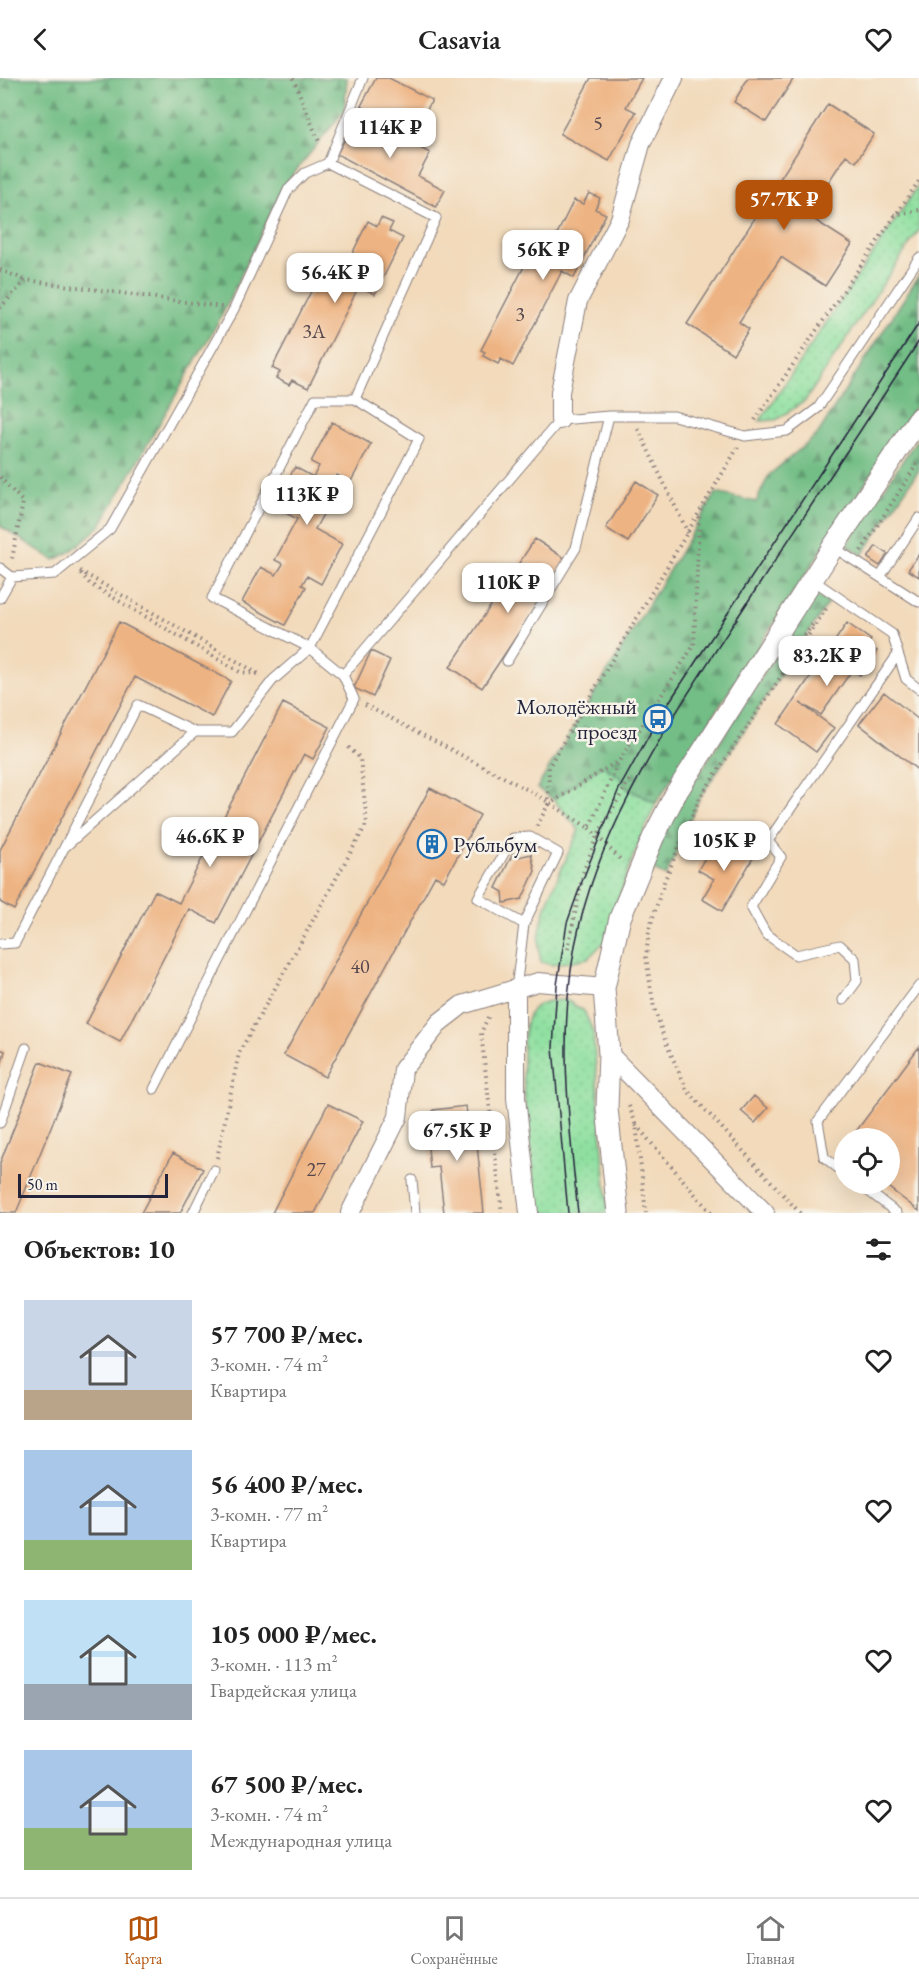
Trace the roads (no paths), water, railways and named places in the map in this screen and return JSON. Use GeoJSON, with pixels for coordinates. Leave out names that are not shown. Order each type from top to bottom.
{"type":"FeatureCollection","features":[{"type":"Feature","properties":{"kind":"street"},"geometry":{"type":"LineString","coordinates":[[560,420],[560,392],[578,301],[620,219],[641,144],[674,78]]}},
{"type":"Feature","properties":{"kind":"street"},"geometry":{"type":"LineString","coordinates":[[618,1213],[607,1108],[609,1054],[604,988],[620,918],[667,811],[833,547],[919,418]]}},
{"type":"Feature","properties":{"kind":"street"},"geometry":{"type":"LineString","coordinates":[[350,1213],[398,1117],[403,1069],[440,1022],[462,1005],[538,982],[604,988]]}},
{"type":"Feature","properties":{"kind":"street"},"geometry":{"type":"LineString","coordinates":[[516,989],[516,1098],[529,1213]]}},
{"type":"Feature","properties":{"kind":"street"},"geometry":{"type":"LineString","coordinates":[[609,1054],[765,1213]]}},
{"type":"Feature","properties":{"kind":"lane"},"geometry":{"type":"LineString","coordinates":[[0,568],[12,577],[55,574],[110,529],[234,309],[288,190],[305,173],[328,163],[363,78]]}},
{"type":"Feature","properties":{"kind":"lane"},"geometry":{"type":"LineString","coordinates":[[328,163],[436,218],[355,399]]}},
{"type":"Feature","properties":{"kind":"lane"},"geometry":{"type":"LineString","coordinates":[[343,675],[560,420],[609,416],[633,418],[674,416],[745,436],[787,431],[818,408],[919,258]]}},
{"type":"Feature","properties":{"kind":"lane"},"geometry":{"type":"LineString","coordinates":[[0,944],[15,943],[138,705],[195,732],[232,732],[273,680],[310,648],[419,439],[355,399],[315,399],[212,598],[310,648],[343,675],[354,699],[154,1089]]}},
{"type":"Feature","properties":{"kind":"lane"},"geometry":{"type":"LineString","coordinates":[[507,661],[576,548],[609,416]]}},
{"type":"Feature","properties":{"kind":"lane"},"geometry":{"type":"LineString","coordinates":[[880,577],[919,518]]}},
{"type":"Feature","properties":{"kind":"lane"},"geometry":{"type":"LineString","coordinates":[[833,547],[919,602]]}},
{"type":"Feature","properties":{"kind":"lane"},"geometry":{"type":"LineString","coordinates":[[0,598],[12,577]]}},
{"type":"Feature","properties":{"kind":"lane"},"geometry":{"type":"LineString","coordinates":[[813,580],[892,634],[906,679],[919,689]]}},
{"type":"Feature","properties":{"kind":"lane"},"geometry":{"type":"LineString","coordinates":[[843,1000],[857,981],[855,959],[840,945],[796,955],[766,934],[751,907],[781,857],[768,841],[898,654]]}},
{"type":"Feature","properties":{"kind":"lane"},"geometry":{"type":"LineString","coordinates":[[64,848],[195,732]]}},
{"type":"Feature","properties":{"kind":"lane"},"geometry":{"type":"LineString","coordinates":[[516,989],[524,924],[558,853],[531,837],[513,838],[478,898],[524,924]]}},
{"type":"Feature","properties":{"kind":"lane"},"geometry":{"type":"LineString","coordinates":[[834,1165],[824,1157],[818,1121],[919,986]]}},
{"type":"Feature","properties":{"kind":"lane"},"geometry":{"type":"LineString","coordinates":[[0,1123],[26,1048]]}},
{"type":"Feature","properties":{"kind":"lane"},"geometry":{"type":"LineString","coordinates":[[193,1213],[214,1170]]}},
{"type":"Feature","properties":{"kind":"lane"},"geometry":{"type":"LineString","coordinates":[[412,1180],[415,1213]]}},
{"type":"Feature","properties":{"kind":"lane"},"geometry":{"type":"LineString","coordinates":[[872,1194],[897,1213]]}},
{"type":"Feature","properties":{"kind":"tram line"},"geometry":{"type":"LineString","coordinates":[[568,1213],[553,1048],[557,985],[567,923],[581,884],[618,791],[658,719],[919,323]]}},
{"type":"Feature","properties":{"kind":"tram line"},"geometry":{"type":"LineString","coordinates":[[578,1213],[566,1068],[568,995],[580,923],[592,881],[608,840],[627,799],[671,721],[919,341]]}},
{"type":"Feature","properties":{"kind":"place","name":"Молодёжный проезд"},"geometry":{"type":"Point","coordinates":[658,719]}},
{"type":"Feature","properties":{"kind":"place","name":"Рубльбум"},"geometry":{"type":"Point","coordinates":[432,844]}}]}
